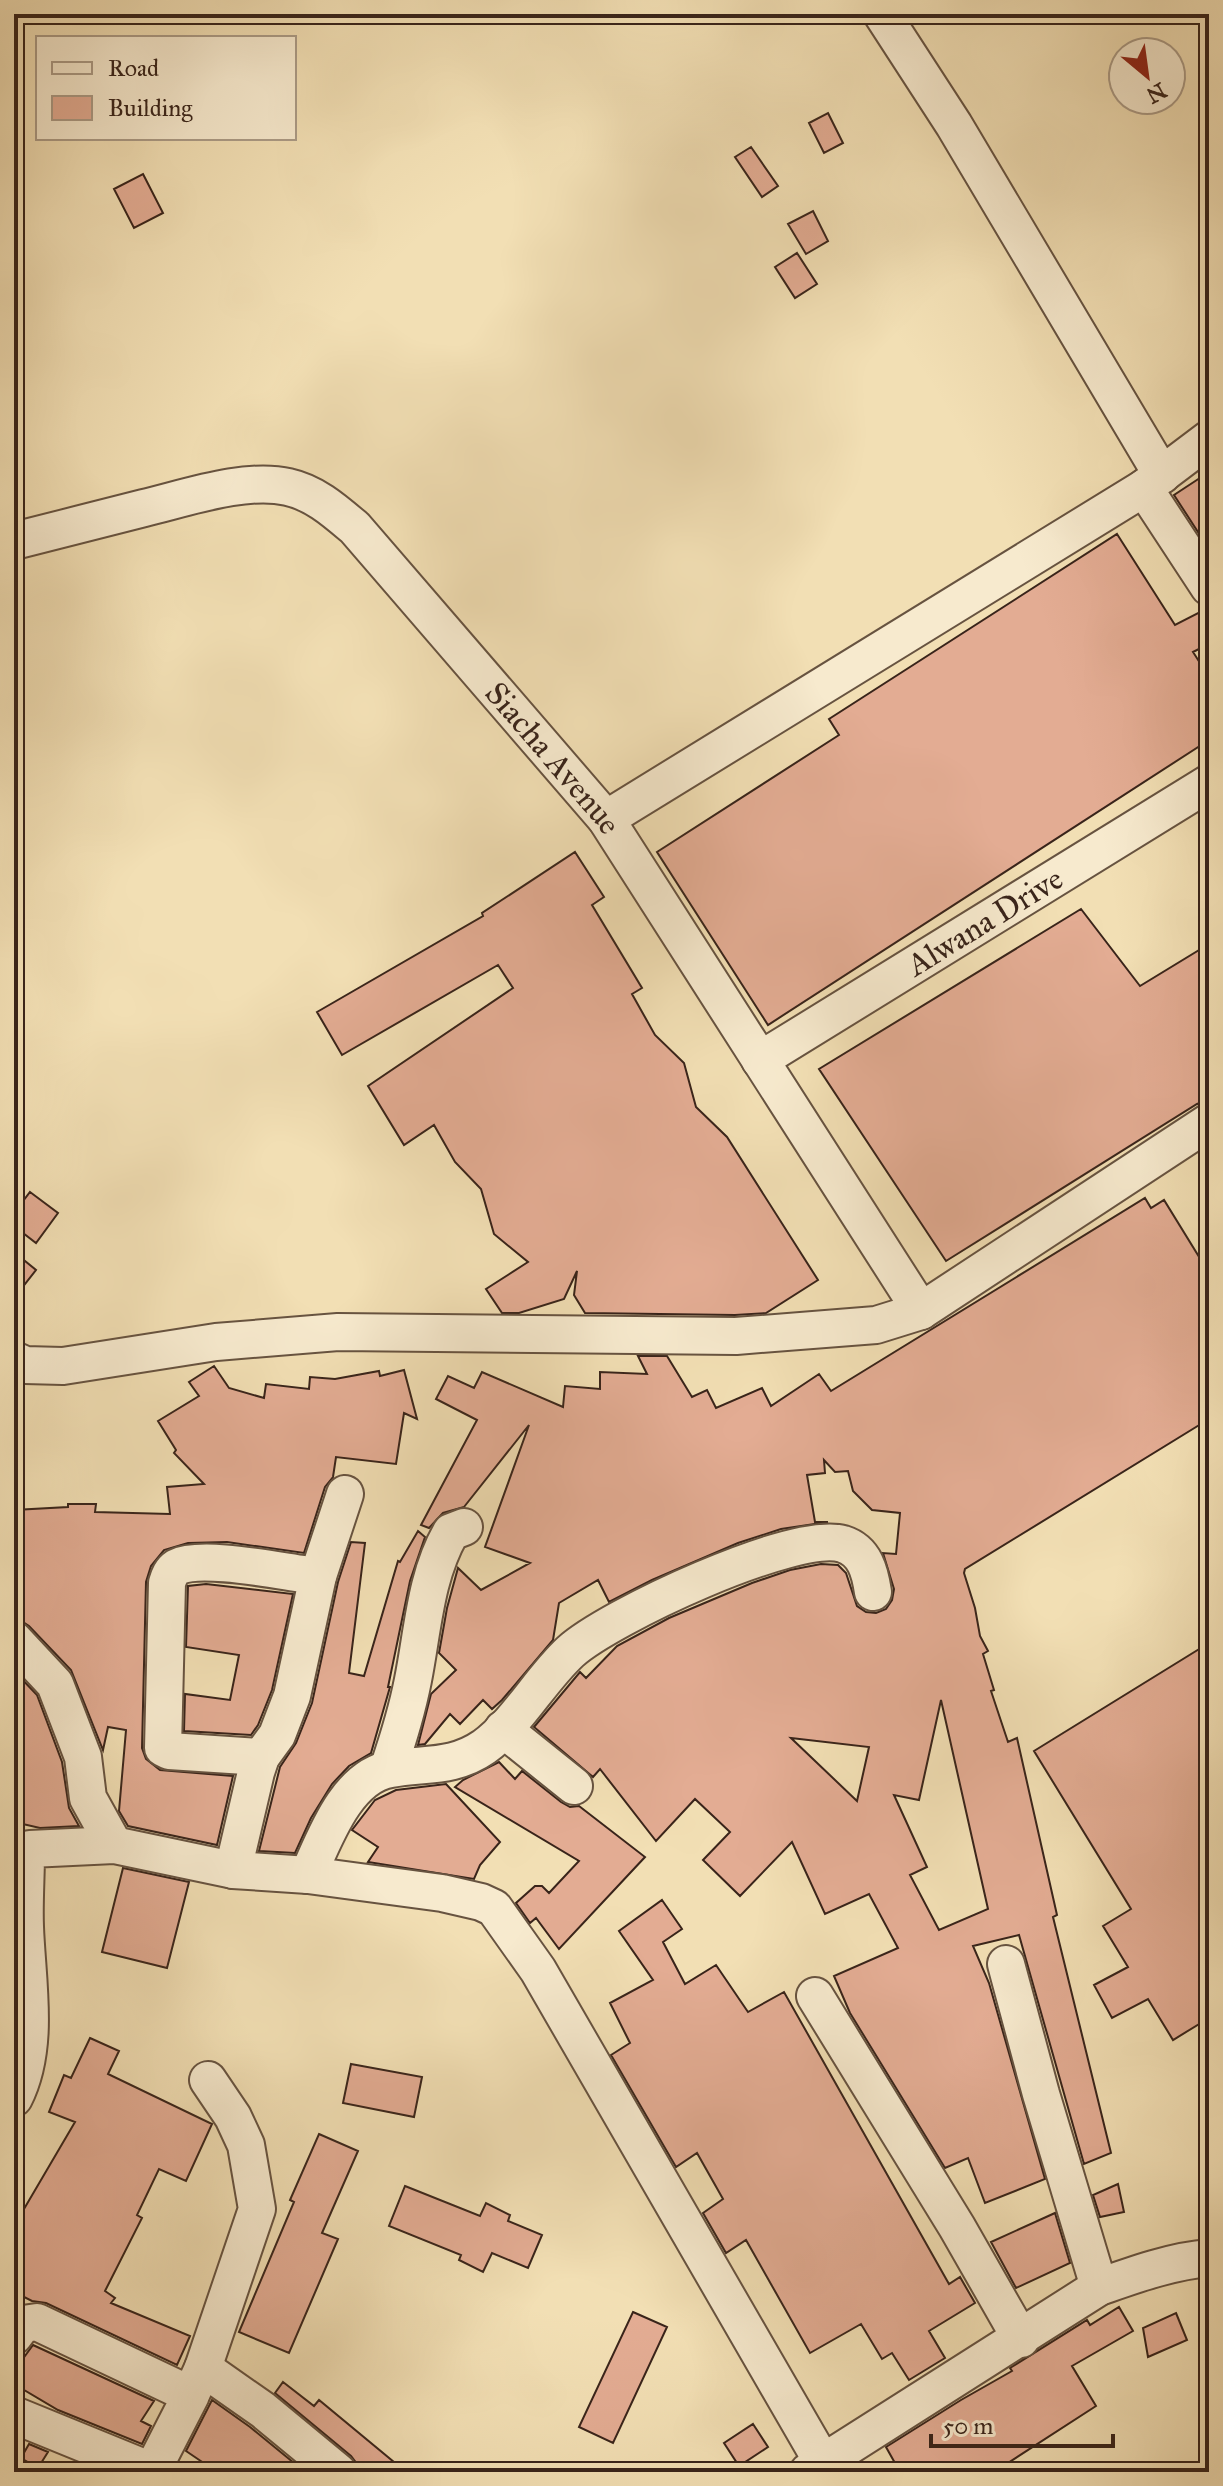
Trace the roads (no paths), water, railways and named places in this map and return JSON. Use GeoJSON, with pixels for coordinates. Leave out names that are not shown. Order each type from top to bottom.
{"type":"FeatureCollection","features":[{"type":"Feature","properties":{"kind":"street"},"geometry":{"type":"LineString","coordinates":[[882,14],[954,125],[1209,587]]}},
{"type":"Feature","properties":{"kind":"street"},"geometry":{"type":"LineString","coordinates":[[606,819],[1153,481],[1209,439]]}},
{"type":"Feature","properties":{"kind":"street","name":"Siacha Avenue"},"geometry":{"type":"LineString","coordinates":[[14,541],[220,490],[251,486],[284,486],[314,496],[355,528],[606,819],[921,1311]]}},
{"type":"Feature","properties":{"kind":"street","name":"Alwana Drive"},"geometry":{"type":"LineString","coordinates":[[760,1060],[1209,783]]}},
{"type":"Feature","properties":{"kind":"street"},"geometry":{"type":"LineString","coordinates":[[14,1360],[25,1365],[63,1366],[216,1342],[338,1332],[736,1336],[876,1325],[921,1311],[1209,1122]]}},
{"type":"Feature","properties":{"kind":"street"},"geometry":{"type":"LineString","coordinates":[[233,1870],[261,1757],[277,1735],[292,1696],[318,1576],[345,1494]]}},
{"type":"Feature","properties":{"kind":"street"},"geometry":{"type":"LineString","coordinates":[[388,1769],[407,1710],[435,1567],[451,1532],[464,1527]]}},
{"type":"Feature","properties":{"kind":"street"},"geometry":{"type":"LineString","coordinates":[[308,1875],[332,1820],[350,1796],[369,1779],[388,1769],[442,1765],[460,1760],[487,1745],[569,1653],[587,1639],[627,1617],[723,1572],[779,1552],[828,1542],[845,1545],[862,1558],[873,1592]]}},
{"type":"Feature","properties":{"kind":"street"},"geometry":{"type":"LineString","coordinates":[[261,1757],[169,1751],[163,1748],[167,1583],[170,1573],[179,1566],[210,1562],[318,1576]]}},
{"type":"Feature","properties":{"kind":"street"},"geometry":{"type":"LineString","coordinates":[[14,1640],[55,1684],[83,1757],[88,1798],[114,1845]]}},
{"type":"Feature","properties":{"kind":"street"},"geometry":{"type":"LineString","coordinates":[[503,1729],[574,1786]]}},
{"type":"Feature","properties":{"kind":"street"},"geometry":{"type":"LineString","coordinates":[[14,2098],[20,2087],[28,2040],[26,1853],[30,1849],[114,1845],[233,1870],[308,1875],[442,1893],[494,1908],[538,1970],[816,2467],[1099,2287],[1193,2259],[1209,2258]]}},
{"type":"Feature","properties":{"kind":"street"},"geometry":{"type":"LineString","coordinates":[[1006,1964],[1099,2287]]}},
{"type":"Feature","properties":{"kind":"street"},"geometry":{"type":"LineString","coordinates":[[815,1996],[957,2227],[1021,2339]]}},
{"type":"Feature","properties":{"kind":"street"},"geometry":{"type":"LineString","coordinates":[[14,2415],[153,2471],[197,2382],[257,2209],[246,2145],[233,2117],[208,2080]]}},
{"type":"Feature","properties":{"kind":"street"},"geometry":{"type":"LineString","coordinates":[[14,2336],[23,2324],[37,2322],[197,2382],[263,2410],[338,2472]]}}]}
